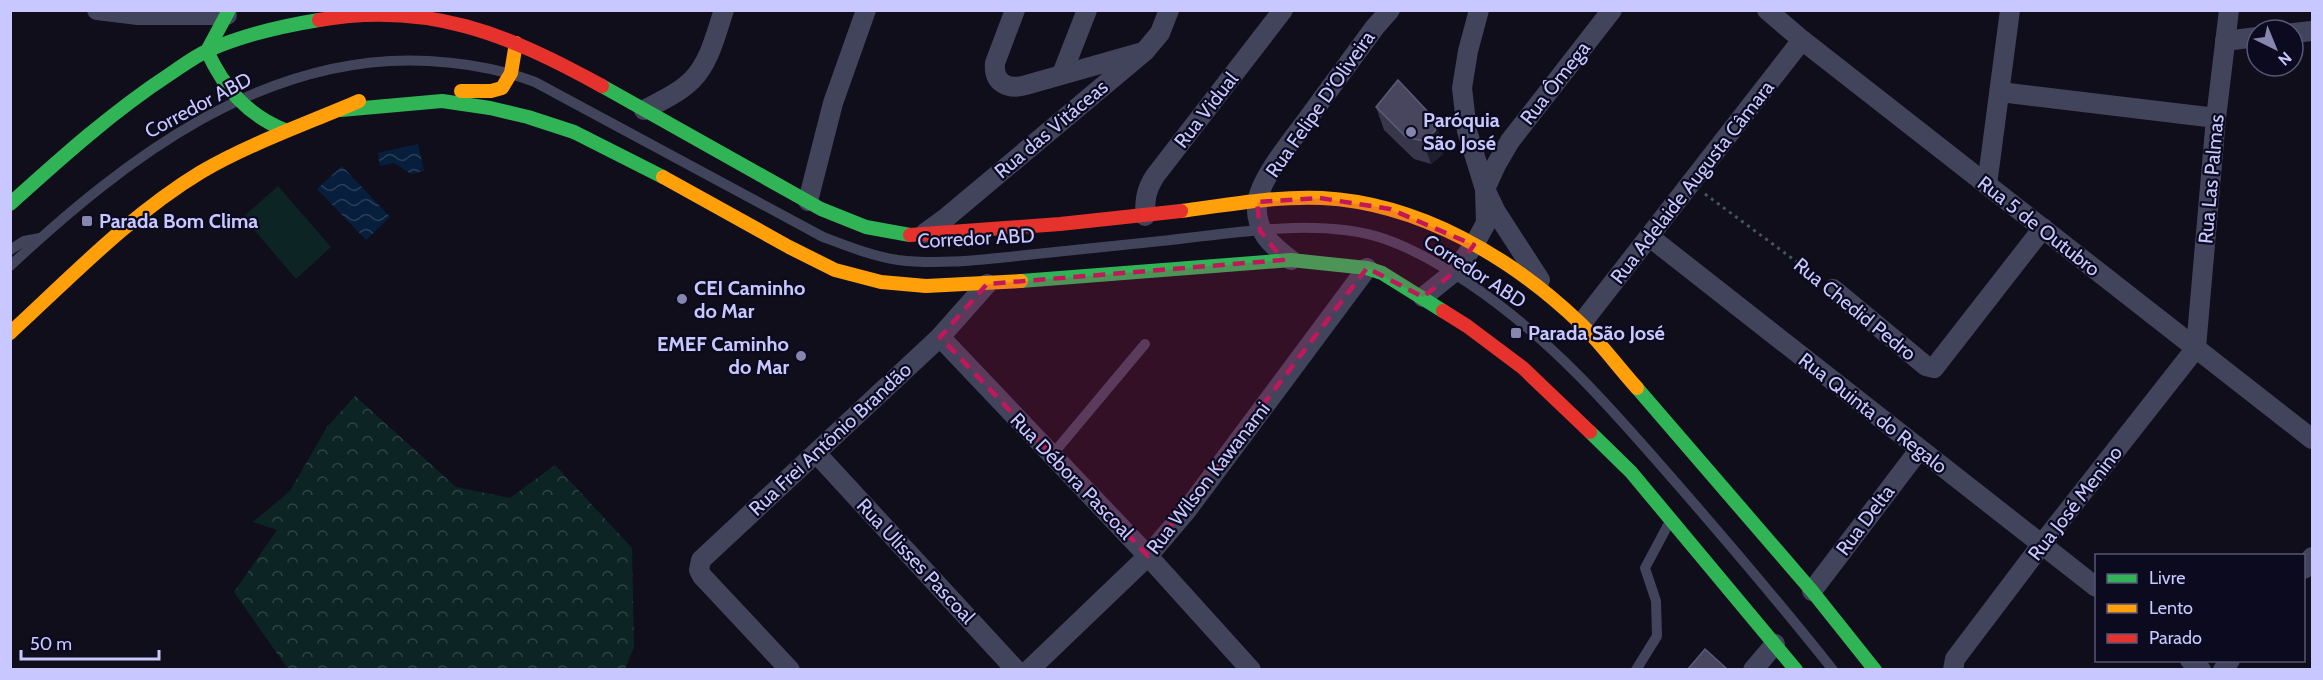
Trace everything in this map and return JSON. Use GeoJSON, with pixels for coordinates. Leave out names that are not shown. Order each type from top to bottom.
{"type":"FeatureCollection","features":[{"type":"Feature","properties":{"kind":"main road"},"geometry":{"type":"LineString","coordinates":[[281,10],[311,21]]}},
{"type":"Feature","properties":{"kind":"main road"},"geometry":{"type":"LineString","coordinates":[[207,51],[228,13]]}},
{"type":"Feature","properties":{"kind":"main road"},"geometry":{"type":"LineString","coordinates":[[10,204],[112,114],[147,88],[207,51],[261,33],[311,21],[351,15],[392,14],[437,18],[480,29],[516,43],[644,110],[808,201],[859,226],[885,232],[919,236],[1145,216],[1257,202],[1320,198],[1390,209],[1448,230],[1474,244],[1556,301],[1581,324],[1812,591],[1875,669]]}},
{"type":"Feature","properties":{"kind":"main road"},"geometry":{"type":"LineString","coordinates":[[10,333],[164,198],[200,173],[285,130],[367,98],[400,92],[494,91],[502,88],[511,73],[516,43]]}},
{"type":"Feature","properties":{"kind":"main road"},"geometry":{"type":"LineString","coordinates":[[207,51],[214,68],[237,100],[270,125],[285,130]]}},
{"type":"Feature","properties":{"kind":"main road"},"geometry":{"type":"LineString","coordinates":[[341,110],[442,101],[490,108],[528,117],[574,132],[631,159],[789,247],[836,270],[881,282],[943,285],[987,284],[1291,260],[1367,268],[1382,273],[1467,326],[1523,368],[1631,472],[1796,669]]}},
{"type":"Feature","properties":{"kind":"street"},"geometry":{"type":"LineString","coordinates":[[98,10],[138,15],[228,13]]}},
{"type":"Feature","properties":{"kind":"street"},"geometry":{"type":"LineString","coordinates":[[644,110],[684,87],[694,78],[709,53],[724,10]]}},
{"type":"Feature","properties":{"kind":"street"},"geometry":{"type":"LineString","coordinates":[[808,201],[830,113],[866,10]]}},
{"type":"Feature","properties":{"kind":"street"},"geometry":{"type":"LineString","coordinates":[[1015,10],[995,63],[997,78],[1005,85],[1017,88],[1145,51]]}},
{"type":"Feature","properties":{"kind":"street"},"geometry":{"type":"LineString","coordinates":[[1062,74],[1087,10]]}},
{"type":"Feature","properties":{"kind":"street","name":"Rua das Vitáceas"},"geometry":{"type":"LineString","coordinates":[[919,236],[947,217],[1145,51],[1160,33],[1169,10]]}},
{"type":"Feature","properties":{"kind":"street","name":"Rua Vidual"},"geometry":{"type":"LineString","coordinates":[[1145,216],[1147,189],[1155,176],[1283,10]]}},
{"type":"Feature","properties":{"kind":"street","name":"Rua Felipe D'Oliveira"},"geometry":{"type":"LineString","coordinates":[[1260,231],[1257,202],[1267,177],[1375,27],[1390,10]]}},
{"type":"Feature","properties":{"kind":"street"},"geometry":{"type":"LineString","coordinates":[[1479,10],[1468,51],[1462,88],[1467,131],[1485,189],[1508,232],[1556,301]]}},
{"type":"Feature","properties":{"kind":"street","name":"Rua Ômega"},"geometry":{"type":"LineString","coordinates":[[1485,189],[1510,141],[1612,10]]}},
{"type":"Feature","properties":{"kind":"street"},"geometry":{"type":"LineString","coordinates":[[1987,185],[2010,10]]}},
{"type":"Feature","properties":{"kind":"street","name":"Rua Las Palmas"},"geometry":{"type":"LineString","coordinates":[[2196,348],[2216,118],[2229,10]]}},
{"type":"Feature","properties":{"kind":"street","name":"Rua 5 de Outubro"},"geometry":{"type":"LineString","coordinates":[[1777,14],[1802,40],[2313,439]]}},
{"type":"Feature","properties":{"kind":"street"},"geometry":{"type":"LineString","coordinates":[[2225,41],[2245,38]]}},
{"type":"Feature","properties":{"kind":"street","name":"Rua Adelaide Augusta Câmara"},"geometry":{"type":"LineString","coordinates":[[1581,324],[1651,237],[1802,40]]}},
{"type":"Feature","properties":{"kind":"street"},"geometry":{"type":"LineString","coordinates":[[2000,92],[2216,118]]}},
{"type":"Feature","properties":{"kind":"street"},"geometry":{"type":"LineString","coordinates":[[1423,297],[1453,273],[1474,244],[1486,223],[1485,189]]}},
{"type":"Feature","properties":{"kind":"street","name":"Rua Chedid Pedro"},"geometry":{"type":"LineString","coordinates":[[1833,289],[1926,366],[1934,368],[2043,228]]}},
{"type":"Feature","properties":{"kind":"street"},"geometry":{"type":"LineString","coordinates":[[1260,231],[1272,246],[1291,260]]}},
{"type":"Feature","properties":{"kind":"street","name":"Rua Quinta do Regalo"},"geometry":{"type":"LineString","coordinates":[[1651,237],[1919,450],[2095,585]]}},
{"type":"Feature","properties":{"kind":"street","name":"Rua Wilson Kawanami"},"geometry":{"type":"LineString","coordinates":[[1029,669],[1148,556],[1187,510],[1367,268]]}},
{"type":"Feature","properties":{"kind":"street","name":"Rua Frei Antônio Brandão"},"geometry":{"type":"LineString","coordinates":[[790,669],[702,576],[699,564],[701,560],[940,337],[987,284]]}},
{"type":"Feature","properties":{"kind":"street"},"geometry":{"type":"LineString","coordinates":[[943,285],[961,314]]}},
{"type":"Feature","properties":{"kind":"street","name":"Rua Débora Pascoal"},"geometry":{"type":"LineString","coordinates":[[940,337],[1148,556],[1251,669]]}},
{"type":"Feature","properties":{"kind":"street","name":"Rua José Menino"},"geometry":{"type":"LineString","coordinates":[[1954,664],[2042,544],[2196,348]]}},
{"type":"Feature","properties":{"kind":"street","name":"Rua Delta"},"geometry":{"type":"LineString","coordinates":[[1812,591],[1919,450]]}},
{"type":"Feature","properties":{"kind":"street","name":"Rua Ulisses Pascoal"},"geometry":{"type":"LineString","coordinates":[[816,453],[1016,669]]}},
{"type":"Feature","properties":{"kind":"street"},"geometry":{"type":"LineString","coordinates":[[1753,669],[1775,644]]}},
{"type":"Feature","properties":{"kind":"lane","name":"Corredor ABD"},"geometry":{"type":"LineString","coordinates":[[10,266],[108,180],[142,155],[178,132],[237,100],[309,73],[355,64],[399,59],[459,63],[511,73],[535,82],[823,237],[865,252],[897,260],[961,261],[1260,231],[1311,228],[1343,230],[1381,238],[1416,252],[1453,273],[1499,304],[1525,324],[1583,378],[1776,597],[1833,669]]}},
{"type":"Feature","properties":{"kind":"lane"},"geometry":{"type":"LineString","coordinates":[[10,250],[24,241],[41,238]]}},
{"type":"Feature","properties":{"kind":"lane"},"geometry":{"type":"LineString","coordinates":[[1052,455],[1145,344]]}},
{"type":"Feature","properties":{"kind":"lane"},"geometry":{"type":"LineString","coordinates":[[1636,669],[1657,636],[1656,601],[1645,568],[1671,520]]}},
{"type":"Feature","properties":{"kind":"path","name":"Rua Chedid Pedro"},"geometry":{"type":"LineString","coordinates":[[1692,184],[1833,289]]}},
{"type":"Feature","properties":{"kind":"highlighted area"},"geometry":{"type":"Polygon","coordinates":[[[1320,198],[1390,209],[1474,245],[1453,273],[1423,297],[1367,268],[1148,556],[940,337],[987,284],[1283,260],[1260,231],[1257,202],[1320,198]]]}},
{"type":"Feature","properties":{"kind":"green space"},"geometry":{"type":"Polygon","coordinates":[[[278,186],[331,247],[296,279],[243,217],[278,186]]]}},
{"type":"Feature","properties":{"kind":"green space"},"geometry":{"type":"Polygon","coordinates":[[[355,396],[456,487],[510,498],[555,465],[632,548],[634,647],[625,669],[288,669],[234,592],[277,530],[253,522],[290,491],[327,427],[355,396]]]}},
{"type":"Feature","properties":{"kind":"water"},"geometry":{"type":"Polygon","coordinates":[[[418,144],[424,171],[411,174],[394,163],[380,166],[378,153],[418,144]]]}},
{"type":"Feature","properties":{"kind":"water"},"geometry":{"type":"Polygon","coordinates":[[[342,166],[390,217],[366,240],[317,189],[342,166]]]}},
{"type":"Feature","properties":{"kind":"building"},"geometry":{"type":"Polygon","coordinates":[[[1398,80],[1429,113],[1436,124],[1435,131],[1423,141],[1406,137],[1376,107],[1398,80]]]}},
{"type":"Feature","properties":{"kind":"building"},"geometry":{"type":"Polygon","coordinates":[[[1705,649],[1727,669],[1688,669],[1705,649]]]}},
{"type":"Feature","properties":{"kind":"traffic: fast"},"geometry":{"type":"LineString","coordinates":[[207,51],[229,10]]}},
{"type":"Feature","properties":{"kind":"traffic: fast"},"geometry":{"type":"LineString","coordinates":[[10,204],[107,120],[204,52],[249,35],[319,20]]}},
{"type":"Feature","properties":{"kind":"traffic: fast"},"geometry":{"type":"LineString","coordinates":[[207,51],[221,77],[238,99],[259,117],[285,130]]}},
{"type":"Feature","properties":{"kind":"traffic: fast"},"geometry":{"type":"LineString","coordinates":[[602,86],[821,209],[866,227],[910,235]]}},
{"type":"Feature","properties":{"kind":"traffic: fast"},"geometry":{"type":"LineString","coordinates":[[341,110],[442,101],[490,108],[574,132],[663,177]]}},
{"type":"Feature","properties":{"kind":"traffic: fast"},"geometry":{"type":"LineString","coordinates":[[1021,281],[1291,260],[1367,268],[1382,273],[1443,311]]}},
{"type":"Feature","properties":{"kind":"traffic: fast"},"geometry":{"type":"LineString","coordinates":[[1637,388],[1812,591],[1875,670]]}},
{"type":"Feature","properties":{"kind":"traffic: fast"},"geometry":{"type":"LineString","coordinates":[[1590,432],[1631,472],[1796,670]]}},
{"type":"Feature","properties":{"kind":"traffic: slow"},"geometry":{"type":"LineString","coordinates":[[461,91],[491,91],[502,88],[511,73],[516,43]]}},
{"type":"Feature","properties":{"kind":"traffic: slow"},"geometry":{"type":"LineString","coordinates":[[10,333],[125,227],[175,189],[239,152],[359,101]]}},
{"type":"Feature","properties":{"kind":"traffic: slow"},"geometry":{"type":"LineString","coordinates":[[663,177],[835,270],[881,282],[926,286],[1021,281]]}},
{"type":"Feature","properties":{"kind":"traffic: slow"},"geometry":{"type":"LineString","coordinates":[[1181,211],[1269,200],[1322,198],[1358,202],[1394,210],[1428,222],[1494,256],[1553,299],[1587,330],[1637,388]]}},
{"type":"Feature","properties":{"kind":"traffic: jam"},"geometry":{"type":"LineString","coordinates":[[319,20],[359,15],[396,15],[466,26],[533,51],[602,86]]}},
{"type":"Feature","properties":{"kind":"traffic: jam"},"geometry":{"type":"LineString","coordinates":[[910,235],[1060,224],[1181,211]]}},
{"type":"Feature","properties":{"kind":"traffic: jam"},"geometry":{"type":"LineString","coordinates":[[1443,311],[1523,368],[1590,432]]}},
{"type":"Feature","properties":{"kind":"place","name":"Paróquia São José"},"geometry":{"type":"Point","coordinates":[1411,132]}},
{"type":"Feature","properties":{"kind":"place","name":"Parada Bom Clima"},"geometry":{"type":"Point","coordinates":[87,221]}},
{"type":"Feature","properties":{"kind":"place","name":"CEI Caminho do Mar"},"geometry":{"type":"Point","coordinates":[682,299]}},
{"type":"Feature","properties":{"kind":"place","name":"Parada São José"},"geometry":{"type":"Point","coordinates":[1516,333]}},
{"type":"Feature","properties":{"kind":"place","name":"EMEF Caminho do Mar"},"geometry":{"type":"Point","coordinates":[801,356]}}]}
